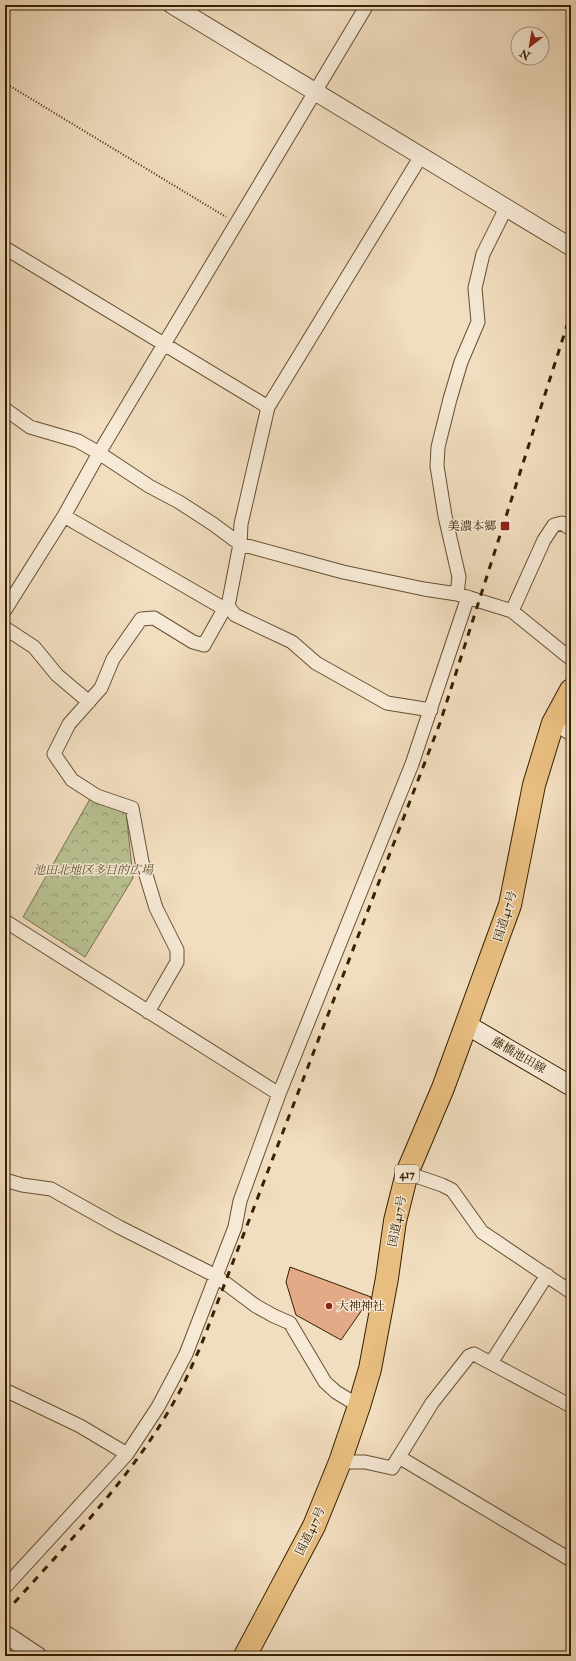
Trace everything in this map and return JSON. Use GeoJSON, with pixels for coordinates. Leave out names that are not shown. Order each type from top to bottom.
{"type":"FeatureCollection","features":[{"type":"Feature","properties":{"kind":"highway","name":"国道417号"},"geometry":{"type":"LineString","coordinates":[[245,1656],[314,1526],[340,1462],[360,1406],[370,1369],[387,1278],[395,1221],[407,1173],[443,1088],[510,904],[534,785],[562,728],[571,690]]}},
{"type":"Feature","properties":{"kind":"main road","name":"藤橋池田線"},"geometry":{"type":"LineString","coordinates":[[467,1025],[571,1086]]}},
{"type":"Feature","properties":{"kind":"street"},"geometry":{"type":"LineString","coordinates":[[172,5],[571,247]]}},
{"type":"Feature","properties":{"kind":"street"},"geometry":{"type":"LineString","coordinates":[[5,610],[64,516],[99,452],[367,5]]}},
{"type":"Feature","properties":{"kind":"street"},"geometry":{"type":"LineString","coordinates":[[148,1012],[177,962],[177,950],[156,908],[142,862],[132,808],[97,796],[72,780],[54,754],[69,724],[101,688],[113,659],[141,619],[154,618],[193,642],[204,645],[225,607],[240,544],[241,524],[268,407],[421,156]]}},
{"type":"Feature","properties":{"kind":"street"},"geometry":{"type":"LineString","coordinates":[[5,1587],[127,1454],[158,1407],[186,1354],[235,1227],[240,1201],[279,1094],[412,764],[431,710],[462,595],[445,516],[437,466],[438,447],[461,362],[478,322],[475,288],[483,254],[506,208]]}},
{"type":"Feature","properties":{"kind":"street"},"geometry":{"type":"LineString","coordinates":[[5,248],[268,407]]}},
{"type":"Feature","properties":{"kind":"street"},"geometry":{"type":"LineString","coordinates":[[5,409],[30,427],[78,441],[99,452],[149,486],[179,502],[214,524],[240,544],[343,572],[424,589],[462,595],[512,612],[571,659]]}},
{"type":"Feature","properties":{"kind":"street"},"geometry":{"type":"LineString","coordinates":[[64,516],[225,607],[235,615],[292,642],[316,663],[387,703],[431,710]]}},
{"type":"Feature","properties":{"kind":"street"},"geometry":{"type":"LineString","coordinates":[[512,612],[544,540],[554,525],[562,524],[571,529]]}},
{"type":"Feature","properties":{"kind":"street"},"geometry":{"type":"LineString","coordinates":[[5,628],[34,647],[57,675],[89,702]]}},
{"type":"Feature","properties":{"kind":"street"},"geometry":{"type":"LineString","coordinates":[[5,921],[279,1094]]}},
{"type":"Feature","properties":{"kind":"street"},"geometry":{"type":"LineString","coordinates":[[407,1173],[452,1190],[482,1232],[571,1292]]}},
{"type":"Feature","properties":{"kind":"street"},"geometry":{"type":"LineString","coordinates":[[5,1180],[22,1185],[51,1189],[119,1227],[216,1276],[256,1306],[290,1323],[325,1382],[336,1392],[360,1406]]}},
{"type":"Feature","properties":{"kind":"street"},"geometry":{"type":"LineString","coordinates":[[490,1363],[546,1275]]}},
{"type":"Feature","properties":{"kind":"street"},"geometry":{"type":"LineString","coordinates":[[340,1462],[365,1462],[392,1468],[432,1403],[469,1356],[474,1354],[571,1406]]}},
{"type":"Feature","properties":{"kind":"street"},"geometry":{"type":"LineString","coordinates":[[5,1392],[9,1392],[80,1426],[127,1454]]}},
{"type":"Feature","properties":{"kind":"street"},"geometry":{"type":"LineString","coordinates":[[399,1457],[571,1560]]}},
{"type":"Feature","properties":{"kind":"street"},"geometry":{"type":"LineString","coordinates":[[5,1634],[38,1656]]}},
{"type":"Feature","properties":{"kind":"path"},"geometry":{"type":"LineString","coordinates":[[5,83],[237,224]]}},
{"type":"Feature","properties":{"kind":"green space","name":"池田北地区多目的広場"},"geometry":{"type":"Polygon","coordinates":[[[90,799],[126,811],[133,878],[85,957],[23,917],[90,799]]]}},
{"type":"Feature","properties":{"kind":"building","name":"大神神社"},"geometry":{"type":"Polygon","coordinates":[[[290,1267],[371,1297],[341,1340],[296,1315],[286,1282],[290,1267]]]}},
{"type":"Feature","properties":{"kind":"railway"},"geometry":{"type":"LineString","coordinates":[[5,1613],[74,1537],[118,1484],[138,1457],[158,1429],[175,1400],[200,1348],[440,723],[571,313]]}},
{"type":"Feature","properties":{"kind":"place","name":"美濃本郷"},"geometry":{"type":"Point","coordinates":[505,526]}},
{"type":"Feature","properties":{"kind":"place","name":"大神神社"},"geometry":{"type":"Point","coordinates":[329,1306]}}]}
